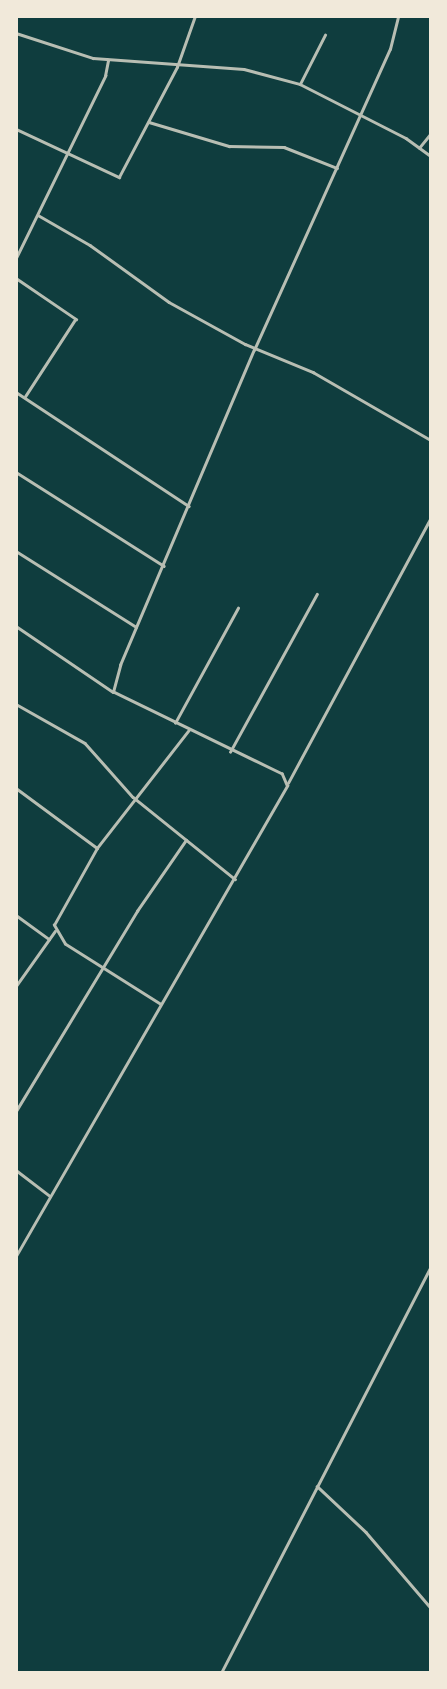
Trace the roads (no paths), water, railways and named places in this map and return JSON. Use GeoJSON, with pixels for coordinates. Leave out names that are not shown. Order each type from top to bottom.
{"type":"FeatureCollection","features":[{"type":"Feature","properties":{"kind":"street"},"geometry":{"type":"LineString","coordinates":[[16,129],[65,154],[120,177],[177,67],[195,16]]}},
{"type":"Feature","properties":{"kind":"street"},"geometry":{"type":"LineString","coordinates":[[113,692],[136,627],[164,566],[256,347],[390,49],[398,16]]}},
{"type":"Feature","properties":{"kind":"street"},"geometry":{"type":"LineString","coordinates":[[16,33],[108,60],[177,67],[244,69],[300,84],[431,156]]}},
{"type":"Feature","properties":{"kind":"street"},"geometry":{"type":"LineString","coordinates":[[300,84],[325,35]]}},
{"type":"Feature","properties":{"kind":"street"},"geometry":{"type":"LineString","coordinates":[[16,258],[38,216],[65,154],[105,76],[108,60]]}},
{"type":"Feature","properties":{"kind":"street"},"geometry":{"type":"LineString","coordinates":[[148,122],[229,146],[284,147],[336,168]]}},
{"type":"Feature","properties":{"kind":"street"},"geometry":{"type":"LineString","coordinates":[[419,148],[431,133]]}},
{"type":"Feature","properties":{"kind":"street"},"geometry":{"type":"LineString","coordinates":[[38,216],[90,245],[169,302],[256,347],[313,372],[431,440]]}},
{"type":"Feature","properties":{"kind":"street"},"geometry":{"type":"LineString","coordinates":[[16,278],[76,319],[26,396]]}},
{"type":"Feature","properties":{"kind":"street"},"geometry":{"type":"LineString","coordinates":[[16,392],[26,396],[189,506]]}},
{"type":"Feature","properties":{"kind":"street"},"geometry":{"type":"LineString","coordinates":[[16,472],[164,566]]}},
{"type":"Feature","properties":{"kind":"street"},"geometry":{"type":"LineString","coordinates":[[16,1256],[160,1004],[235,879],[431,517]]}},
{"type":"Feature","properties":{"kind":"street"},"geometry":{"type":"LineString","coordinates":[[16,551],[136,627]]}},
{"type":"Feature","properties":{"kind":"street"},"geometry":{"type":"LineString","coordinates":[[230,752],[317,594]]}},
{"type":"Feature","properties":{"kind":"street"},"geometry":{"type":"LineString","coordinates":[[175,722],[238,608]]}},
{"type":"Feature","properties":{"kind":"street"},"geometry":{"type":"LineString","coordinates":[[16,626],[113,692],[175,722],[230,752],[282,774],[288,784]]}},
{"type":"Feature","properties":{"kind":"street"},"geometry":{"type":"LineString","coordinates":[[16,704],[85,743],[110,766],[133,797],[235,879]]}},
{"type":"Feature","properties":{"kind":"street"},"geometry":{"type":"LineString","coordinates":[[16,986],[55,931],[56,914],[96,848],[133,797],[189,730]]}},
{"type":"Feature","properties":{"kind":"street"},"geometry":{"type":"LineString","coordinates":[[16,788],[96,848]]}},
{"type":"Feature","properties":{"kind":"street"},"geometry":{"type":"LineString","coordinates":[[16,1111],[103,969],[186,840]]}},
{"type":"Feature","properties":{"kind":"street"},"geometry":{"type":"LineString","coordinates":[[16,915],[49,939]]}},
{"type":"Feature","properties":{"kind":"street"},"geometry":{"type":"LineString","coordinates":[[55,931],[66,944],[160,1004]]}},
{"type":"Feature","properties":{"kind":"street"},"geometry":{"type":"LineString","coordinates":[[16,1170],[50,1197]]}},
{"type":"Feature","properties":{"kind":"street"},"geometry":{"type":"LineString","coordinates":[[221,1673],[431,1266]]}},
{"type":"Feature","properties":{"kind":"street"},"geometry":{"type":"LineString","coordinates":[[317,1486],[366,1532],[431,1608]]}}]}
